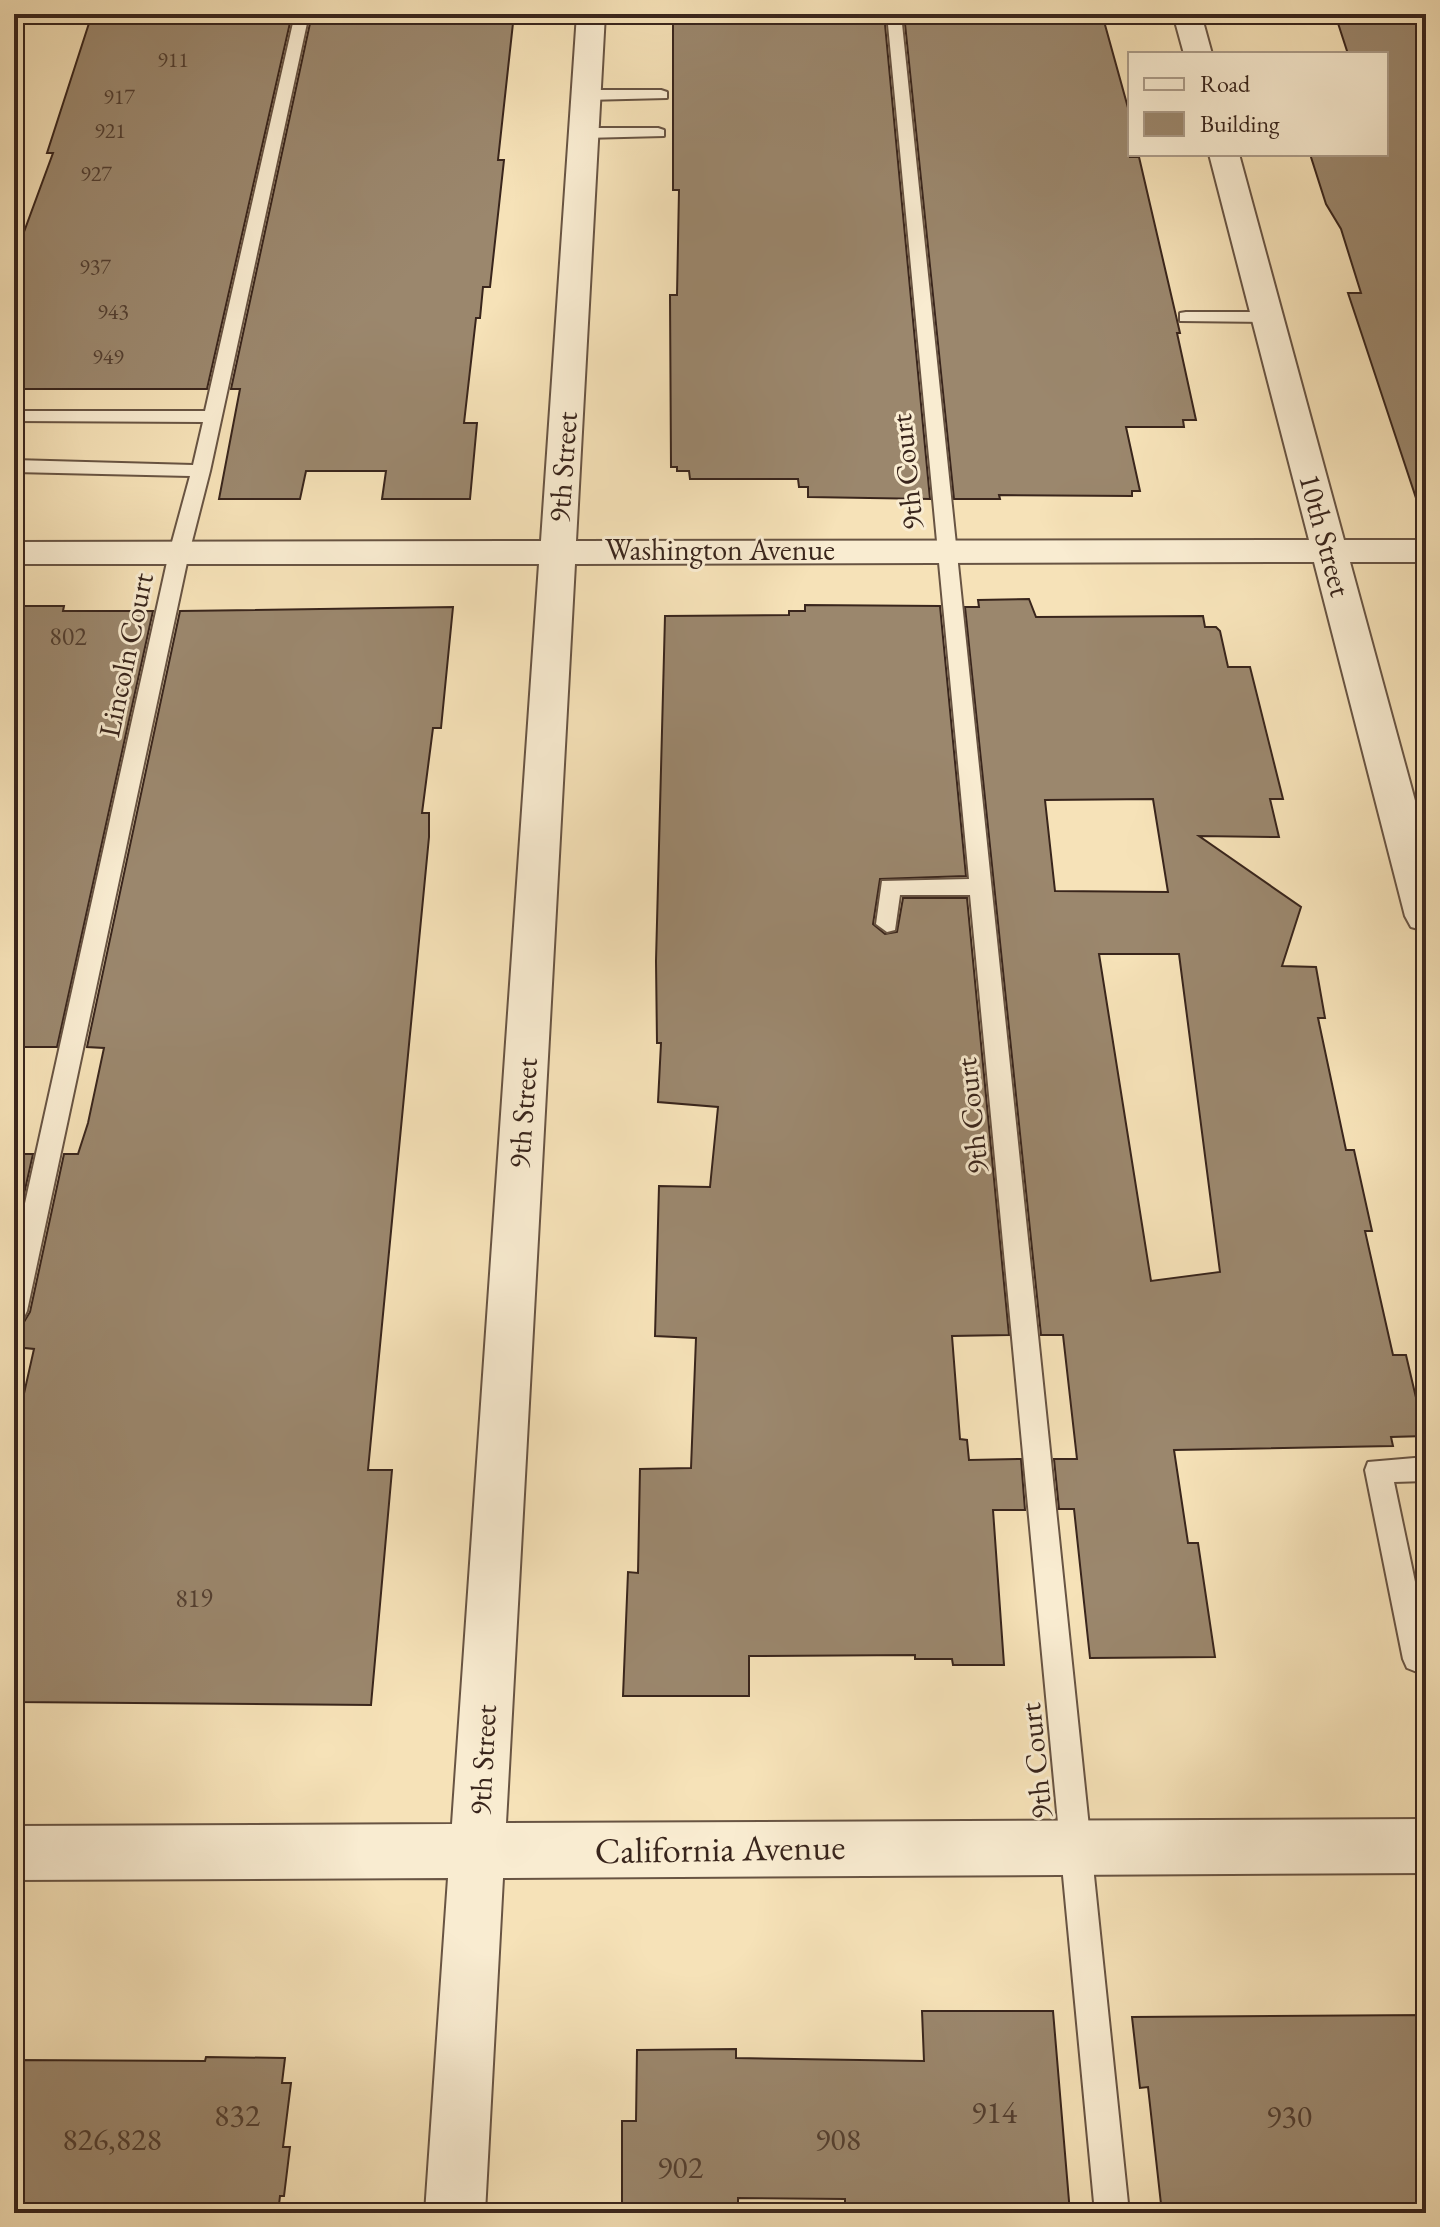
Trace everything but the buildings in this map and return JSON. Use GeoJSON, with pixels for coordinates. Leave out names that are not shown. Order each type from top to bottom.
{"type":"FeatureCollection","features":[{"type":"Feature","properties":{"kind":"street","name":"9th Street"},"geometry":{"type":"LineString","coordinates":[[455,2213],[591,14]]}},
{"type":"Feature","properties":{"kind":"street"},"geometry":{"type":"LineString","coordinates":[[1187,14],[1197,52]]}},
{"type":"Feature","properties":{"kind":"street","name":"10th Street"},"geometry":{"type":"LineString","coordinates":[[1225,156],[1426,916]]}},
{"type":"Feature","properties":{"kind":"street","name":"Washington Avenue"},"geometry":{"type":"LineString","coordinates":[[14,553],[1426,551]]}},
{"type":"Feature","properties":{"kind":"street","name":"California Avenue"},"geometry":{"type":"LineString","coordinates":[[14,1853],[1076,1845],[1426,1846]]}},
{"type":"Feature","properties":{"kind":"lane","name":"Lincoln Court"},"geometry":{"type":"LineString","coordinates":[[14,1311],[179,553],[201,471],[302,14]]}},
{"type":"Feature","properties":{"kind":"lane","name":"9th Court"},"geometry":{"type":"LineString","coordinates":[[894,14],[1112,2213]]}},
{"type":"Feature","properties":{"kind":"lane"},"geometry":{"type":"LineString","coordinates":[[585,114],[661,95]]}},
{"type":"Feature","properties":{"kind":"lane"},"geometry":{"type":"LineString","coordinates":[[585,114],[658,133]]}},
{"type":"Feature","properties":{"kind":"lane"},"geometry":{"type":"LineString","coordinates":[[1186,317],[1267,317]]}},
{"type":"Feature","properties":{"kind":"lane"},"geometry":{"type":"LineString","coordinates":[[14,416],[213,417]]}},
{"type":"Feature","properties":{"kind":"lane"},"geometry":{"type":"LineString","coordinates":[[14,466],[201,471]]}},
{"type":"Feature","properties":{"kind":"lane"},"geometry":{"type":"LineString","coordinates":[[887,924],[890,887],[982,887]]}},
{"type":"Feature","properties":{"kind":"lane"},"geometry":{"type":"LineString","coordinates":[[1417,1659],[1378,1470],[1426,1469]]}}]}
